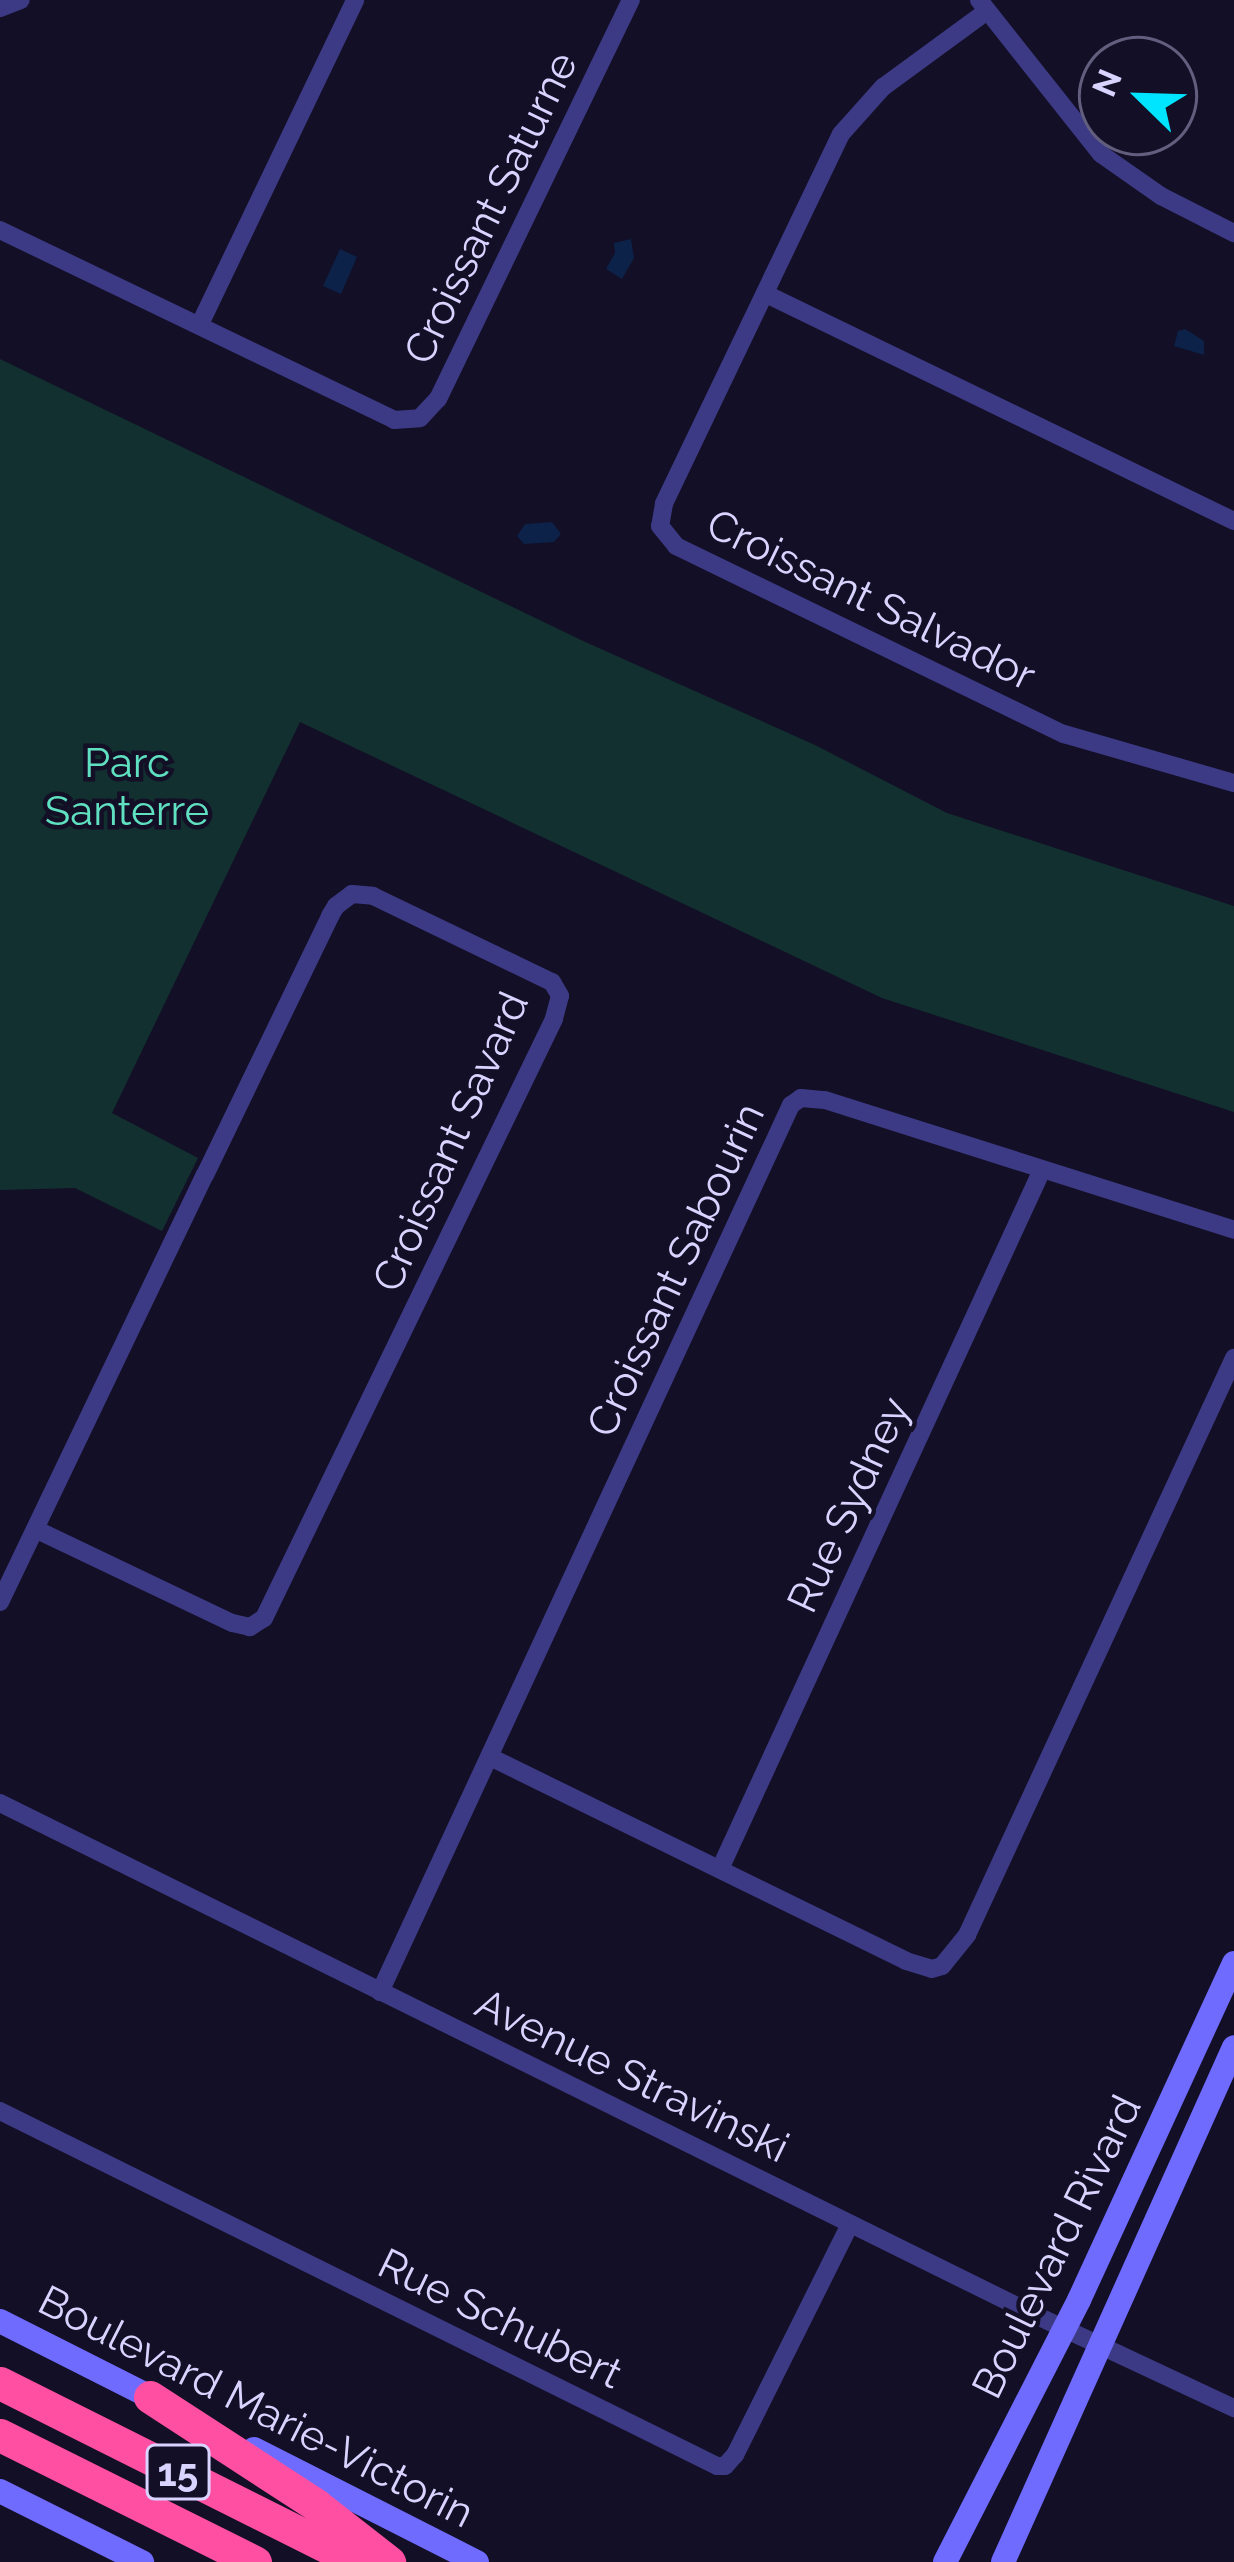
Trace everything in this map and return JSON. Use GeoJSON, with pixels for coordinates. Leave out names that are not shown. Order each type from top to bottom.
{"type":"FeatureCollection","features":[{"type":"Feature","properties":{"kind":"highway","name":"15"},"geometry":{"type":"LineString","coordinates":[[0,2383],[357,2562]]}},
{"type":"Feature","properties":{"kind":"highway"},"geometry":{"type":"LineString","coordinates":[[150,2397],[316,2505],[389,2562]]}},
{"type":"Feature","properties":{"kind":"highway","name":"15"},"geometry":{"type":"LineString","coordinates":[[0,2435],[255,2562]]}},
{"type":"Feature","properties":{"kind":"street"},"geometry":{"type":"LineString","coordinates":[[0,8],[21,0]]}},
{"type":"Feature","properties":{"kind":"street"},"geometry":{"type":"LineString","coordinates":[[200,324],[355,0]]}},
{"type":"Feature","properties":{"kind":"street","name":"Croissant Saturne"},"geometry":{"type":"LineString","coordinates":[[0,230],[394,420],[419,418],[438,399],[631,0]]}},
{"type":"Feature","properties":{"kind":"street"},"geometry":{"type":"LineString","coordinates":[[983,6],[1101,154],[1147,188],[1234,233]]}},
{"type":"Feature","properties":{"kind":"street","name":"Croissant Salvador"},"geometry":{"type":"LineString","coordinates":[[983,6],[861,106],[833,149],[664,504],[660,526],[676,546],[1064,734],[1234,783]]}},
{"type":"Feature","properties":{"kind":"street"},"geometry":{"type":"LineString","coordinates":[[766,294],[1234,520]]}},
{"type":"Feature","properties":{"kind":"street","name":"Croissant Savard"},"geometry":{"type":"LineString","coordinates":[[0,1602],[35,1528],[336,906],[352,894],[373,896],[552,982],[560,996],[554,1019],[264,1618],[250,1627],[232,1623],[35,1528]]}},
{"type":"Feature","properties":{"kind":"street","name":"Croissant Sabourin"},"geometry":{"type":"LineString","coordinates":[[380,1992],[791,1106],[801,1098],[825,1100],[1234,1230]]}},
{"type":"Feature","properties":{"kind":"street","name":"Rue Sydney"},"geometry":{"type":"LineString","coordinates":[[720,1869],[1042,1170]]}},
{"type":"Feature","properties":{"kind":"street"},"geometry":{"type":"LineString","coordinates":[[490,1757],[932,1970],[952,1959],[1234,1358]]}},
{"type":"Feature","properties":{"kind":"street","name":"Avenue Stravinski"},"geometry":{"type":"LineString","coordinates":[[0,1804],[1234,2408]]}},
{"type":"Feature","properties":{"kind":"street","name":"Boulevard Rivard"},"geometry":{"type":"LineString","coordinates":[[945,2562],[1063,2328],[1234,1963]]}},
{"type":"Feature","properties":{"kind":"street","name":"Boulevard Rivard"},"geometry":{"type":"LineString","coordinates":[[1004,2562],[1234,2047]]}},
{"type":"Feature","properties":{"kind":"street","name":"Rue Schubert"},"geometry":{"type":"LineString","coordinates":[[0,2111],[717,2466],[735,2455],[850,2224]]}},
{"type":"Feature","properties":{"kind":"street","name":"Boulevard Marie-Victorin"},"geometry":{"type":"LineString","coordinates":[[0,2321],[477,2562]]}},
{"type":"Feature","properties":{"kind":"street"},"geometry":{"type":"LineString","coordinates":[[0,2491],[142,2562]]}},
{"type":"Feature","properties":{"kind":"green space","name":"Parc Santerre"},"geometry":{"type":"Polygon","coordinates":[[[0,359],[581,640],[815,745],[947,813],[1234,906],[1234,1112],[882,998],[300,722],[112,1113],[198,1158],[162,1231],[75,1188],[0,1190],[0,359]]]}},
{"type":"Feature","properties":{"kind":"water"},"geometry":{"type":"Polygon","coordinates":[[[631,239],[634,258],[622,279],[606,269],[615,253],[614,243],[631,239]]]}},
{"type":"Feature","properties":{"kind":"water"},"geometry":{"type":"Polygon","coordinates":[[[340,249],[357,257],[341,294],[323,286],[340,249]]]}},
{"type":"Feature","properties":{"kind":"water"},"geometry":{"type":"Polygon","coordinates":[[[1185,329],[1204,341],[1204,355],[1174,346],[1178,331],[1185,329]]]}},
{"type":"Feature","properties":{"kind":"water"},"geometry":{"type":"Polygon","coordinates":[[[552,522],[561,534],[554,542],[524,544],[517,536],[525,524],[552,522]]]}}]}
